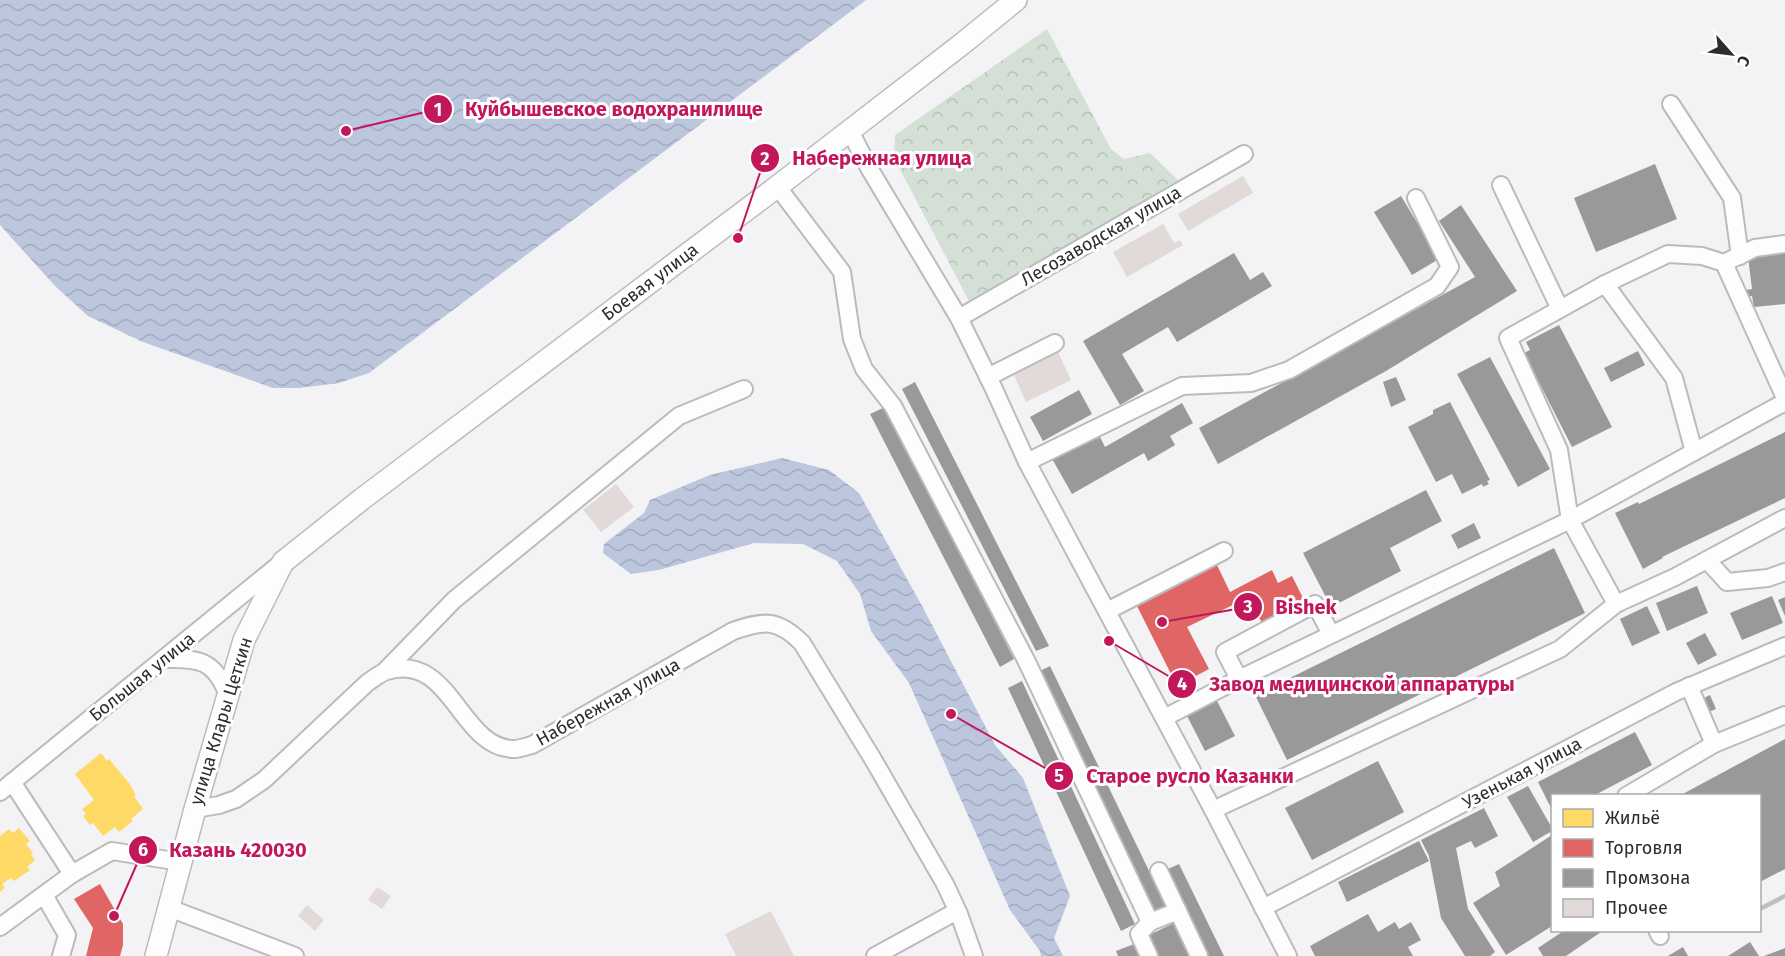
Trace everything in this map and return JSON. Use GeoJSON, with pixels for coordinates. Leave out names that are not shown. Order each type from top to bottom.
{"type":"FeatureCollection","features":[{"type":"Feature","properties":{"kind":"main road","name":"Боевая улица"},"geometry":{"type":"LineString","coordinates":[[283,561],[850,131],[1016,0]]}},
{"type":"Feature","properties":{"kind":"main road","name":"улица Клары Цеткин"},"geometry":{"type":"LineString","coordinates":[[156,956],[227,693],[244,640],[283,561]]}},
{"type":"Feature","properties":{"kind":"street"},"geometry":{"type":"LineString","coordinates":[[1671,104],[1732,198],[1740,256]]}},
{"type":"Feature","properties":{"kind":"street"},"geometry":{"type":"LineString","coordinates":[[850,131],[869,168],[959,318],[1027,462],[1213,810],[1288,956]]}},
{"type":"Feature","properties":{"kind":"street","name":"Лесозаводская улица"},"geometry":{"type":"LineString","coordinates":[[959,318],[1244,154]]}},
{"type":"Feature","properties":{"kind":"street"},"geometry":{"type":"LineString","coordinates":[[1501,185],[1560,309]]}},
{"type":"Feature","properties":{"kind":"street"},"geometry":{"type":"LineString","coordinates":[[777,186],[842,272],[852,339],[864,369],[893,406],[1027,662],[1150,922]]}},
{"type":"Feature","properties":{"kind":"street"},"geometry":{"type":"LineString","coordinates":[[1027,462],[1182,386],[1251,383],[1289,370],[1437,286],[1450,267],[1416,198]]}},
{"type":"Feature","properties":{"kind":"street"},"geometry":{"type":"LineString","coordinates":[[1616,604],[1570,520],[1560,450],[1508,338],[1605,284],[1668,254],[1701,256],[1724,263],[1755,248],[1785,244]]}},
{"type":"Feature","properties":{"kind":"street"},"geometry":{"type":"LineString","coordinates":[[1164,718],[1331,634],[1570,520],[1785,400],[1724,263]]}},
{"type":"Feature","properties":{"kind":"street"},"geometry":{"type":"LineString","coordinates":[[1605,284],[1674,378],[1694,452]]}},
{"type":"Feature","properties":{"kind":"street"},"geometry":{"type":"LineString","coordinates":[[988,376],[1055,343]]}},
{"type":"Feature","properties":{"kind":"street"},"geometry":{"type":"LineString","coordinates":[[195,808],[219,805],[236,799],[264,780],[367,683],[385,671],[454,600],[679,416],[744,389]]}},
{"type":"Feature","properties":{"kind":"street"},"geometry":{"type":"LineString","coordinates":[[1213,810],[1560,650],[1616,604],[1707,560],[1785,518]]}},
{"type":"Feature","properties":{"kind":"street"},"geometry":{"type":"LineString","coordinates":[[1107,611],[1224,550]]}},
{"type":"Feature","properties":{"kind":"street"},"geometry":{"type":"LineString","coordinates":[[1707,560],[1727,582],[1768,578],[1785,572]]}},
{"type":"Feature","properties":{"kind":"street","name":"Большая улица"},"geometry":{"type":"LineString","coordinates":[[6,787],[283,561]]}},
{"type":"Feature","properties":{"kind":"street"},"geometry":{"type":"LineString","coordinates":[[1239,679],[1225,652],[1315,604],[1331,634]]}},
{"type":"Feature","properties":{"kind":"street","name":"Набережная улица"},"geometry":{"type":"LineString","coordinates":[[385,671],[401,669],[420,671],[436,681],[478,731],[496,744],[513,749],[532,745],[733,631],[755,623],[772,624],[789,630],[802,643],[945,884],[974,956]]}},
{"type":"Feature","properties":{"kind":"street","name":"Узенькая улица"},"geometry":{"type":"LineString","coordinates":[[1263,908],[1689,687],[1785,646]]}},
{"type":"Feature","properties":{"kind":"street"},"geometry":{"type":"LineString","coordinates":[[165,659],[192,658],[209,665],[221,678],[227,693]]}},
{"type":"Feature","properties":{"kind":"street"},"geometry":{"type":"LineString","coordinates":[[1689,687],[1714,744]]}},
{"type":"Feature","properties":{"kind":"street"},"geometry":{"type":"LineString","coordinates":[[1628,794],[1714,744],[1785,715]]}},
{"type":"Feature","properties":{"kind":"street"},"geometry":{"type":"LineString","coordinates":[[6,787],[72,874]]}},
{"type":"Feature","properties":{"kind":"street"},"geometry":{"type":"LineString","coordinates":[[0,927],[72,874],[112,851],[180,862]]}},
{"type":"Feature","properties":{"kind":"street"},"geometry":{"type":"LineString","coordinates":[[1159,871],[1199,956]]}},
{"type":"Feature","properties":{"kind":"street"},"geometry":{"type":"LineString","coordinates":[[44,895],[67,935],[61,956]]}},
{"type":"Feature","properties":{"kind":"street"},"geometry":{"type":"LineString","coordinates":[[169,908],[294,956]]}},
{"type":"Feature","properties":{"kind":"street"},"geometry":{"type":"LineString","coordinates":[[875,956],[957,911]]}},
{"type":"Feature","properties":{"kind":"street"},"geometry":{"type":"LineString","coordinates":[[1149,956],[1139,934],[1150,922],[1178,912]]}},
{"type":"Feature","properties":{"kind":"green space"},"geometry":{"type":"Polygon","coordinates":[[[1047,29],[1111,149],[1124,159],[1150,153],[1178,180],[970,303],[894,158],[895,135],[1047,29]]]}},
{"type":"Feature","properties":{"kind":"water"},"geometry":{"type":"Polygon","coordinates":[[[0,0],[866,0],[369,373],[339,383],[299,388],[273,388],[143,342],[88,316],[55,286],[0,225],[0,0]]]}},
{"type":"Feature","properties":{"kind":"water"},"geometry":{"type":"Polygon","coordinates":[[[782,458],[829,470],[859,493],[921,604],[995,745],[1023,778],[1070,896],[1054,938],[1063,956],[1041,956],[1040,951],[1010,910],[909,683],[871,631],[860,594],[837,561],[803,544],[754,543],[659,570],[631,574],[603,553],[604,544],[644,513],[650,500],[710,475],[782,458]]]}},
{"type":"Feature","properties":{"kind":"building: Жильё"},"geometry":{"type":"Polygon","coordinates":[[[101,753],[129,783],[143,809],[119,832],[115,827],[103,836],[93,823],[90,825],[83,816],[86,814],[82,809],[94,800],[75,774],[101,753]]]}},
{"type":"Feature","properties":{"kind":"building: Жильё"},"geometry":{"type":"Polygon","coordinates":[[[19,828],[30,841],[26,844],[35,860],[27,867],[30,870],[14,881],[11,878],[2,884],[5,888],[0,892],[0,836],[9,829],[13,833],[19,828]]]}},
{"type":"Feature","properties":{"kind":"building: Торговля"},"geometry":{"type":"Polygon","coordinates":[[[1217,565],[1230,592],[1272,570],[1278,583],[1292,576],[1305,602],[1263,625],[1260,619],[1235,604],[1187,627],[1209,669],[1177,686],[1136,604],[1217,565]]]}},
{"type":"Feature","properties":{"kind":"building: Торговля"},"geometry":{"type":"Polygon","coordinates":[[[100,884],[123,924],[123,945],[120,956],[86,956],[93,928],[74,899],[100,884]]]}},
{"type":"Feature","properties":{"kind":"building: Промзона"},"geometry":{"type":"Polygon","coordinates":[[[1655,164],[1677,219],[1596,252],[1574,198],[1655,164]]]}},
{"type":"Feature","properties":{"kind":"building: Промзона"},"geometry":{"type":"Polygon","coordinates":[[[1401,196],[1439,259],[1412,275],[1374,212],[1401,196]]]}},
{"type":"Feature","properties":{"kind":"building: Промзона"},"geometry":{"type":"Polygon","coordinates":[[[1461,205],[1517,291],[1386,371],[1218,464],[1199,428],[1475,277],[1439,221],[1461,205]]]}},
{"type":"Feature","properties":{"kind":"building: Промзона"},"geometry":{"type":"Polygon","coordinates":[[[1785,251],[1785,304],[1754,307],[1752,296],[1746,297],[1745,290],[1752,289],[1748,257],[1785,251]]]}},
{"type":"Feature","properties":{"kind":"building: Промзона"},"geometry":{"type":"Polygon","coordinates":[[[1234,253],[1250,280],[1263,272],[1272,286],[1177,342],[1168,327],[1122,354],[1144,391],[1120,405],[1083,341],[1234,253]]]}},
{"type":"Feature","properties":{"kind":"building: Промзона"},"geometry":{"type":"Polygon","coordinates":[[[1559,325],[1612,427],[1572,447],[1524,353],[1530,350],[1526,342],[1559,325]]]}},
{"type":"Feature","properties":{"kind":"building: Промзона"},"geometry":{"type":"Polygon","coordinates":[[[1638,351],[1645,365],[1611,382],[1604,368],[1638,351]]]}},
{"type":"Feature","properties":{"kind":"building: Промзона"},"geometry":{"type":"Polygon","coordinates":[[[1490,357],[1550,469],[1518,487],[1457,374],[1490,357]]]}},
{"type":"Feature","properties":{"kind":"building: Промзона"},"geometry":{"type":"Polygon","coordinates":[[[1396,377],[1406,400],[1391,407],[1383,382],[1396,377]]]}},
{"type":"Feature","properties":{"kind":"building: Промзона"},"geometry":{"type":"Polygon","coordinates":[[[915,382],[1049,646],[1036,651],[902,389],[915,382]]]}},
{"type":"Feature","properties":{"kind":"building: Промзона"},"geometry":{"type":"Polygon","coordinates":[[[1079,390],[1092,414],[1043,441],[1030,417],[1079,390]]]}},
{"type":"Feature","properties":{"kind":"building: Промзона"},"geometry":{"type":"Polygon","coordinates":[[[1450,402],[1490,480],[1487,481],[1489,484],[1483,487],[1482,484],[1462,494],[1452,474],[1436,482],[1408,427],[1433,414],[1433,410],[1450,402]]]}},
{"type":"Feature","properties":{"kind":"building: Промзона"},"geometry":{"type":"Polygon","coordinates":[[[1182,403],[1193,423],[1170,436],[1175,445],[1148,461],[1144,453],[1072,494],[1051,457],[1097,431],[1105,447],[1182,403]]]}},
{"type":"Feature","properties":{"kind":"building: Промзона"},"geometry":{"type":"Polygon","coordinates":[[[885,407],[1014,659],[1000,667],[870,414],[885,407]]]}},
{"type":"Feature","properties":{"kind":"building: Промзона"},"geometry":{"type":"Polygon","coordinates":[[[1785,432],[1785,498],[1662,557],[1643,569],[1615,513],[1638,502],[1639,504],[1785,432]]]}},
{"type":"Feature","properties":{"kind":"building: Промзона"},"geometry":{"type":"Polygon","coordinates":[[[1426,490],[1442,521],[1390,548],[1401,571],[1331,607],[1303,553],[1426,490]]]}},
{"type":"Feature","properties":{"kind":"building: Промзона"},"geometry":{"type":"Polygon","coordinates":[[[1474,523],[1481,538],[1458,549],[1451,535],[1474,523]]]}},
{"type":"Feature","properties":{"kind":"building: Промзона"},"geometry":{"type":"Polygon","coordinates":[[[1554,548],[1585,613],[1287,760],[1255,695],[1554,548]]]}},
{"type":"Feature","properties":{"kind":"building: Промзона"},"geometry":{"type":"Polygon","coordinates":[[[1697,586],[1708,613],[1667,631],[1656,603],[1697,586]]]}},
{"type":"Feature","properties":{"kind":"building: Промзона"},"geometry":{"type":"Polygon","coordinates":[[[1772,596],[1783,623],[1742,640],[1730,613],[1772,596]]]}},
{"type":"Feature","properties":{"kind":"building: Промзона"},"geometry":{"type":"Polygon","coordinates":[[[1785,597],[1785,616],[1778,600],[1785,597]]]}},
{"type":"Feature","properties":{"kind":"building: Промзона"},"geometry":{"type":"Polygon","coordinates":[[[1647,606],[1660,633],[1632,646],[1620,619],[1647,606]]]}},
{"type":"Feature","properties":{"kind":"building: Промзона"},"geometry":{"type":"Polygon","coordinates":[[[1705,633],[1717,655],[1698,665],[1686,643],[1705,633]]]}},
{"type":"Feature","properties":{"kind":"building: Промзона"},"geometry":{"type":"Polygon","coordinates":[[[1050,666],[1168,910],[1154,917],[1036,673],[1050,666]]]}},
{"type":"Feature","properties":{"kind":"building: Промзона"},"geometry":{"type":"Polygon","coordinates":[[[1022,681],[1135,924],[1121,931],[1008,688],[1022,681]]]}},
{"type":"Feature","properties":{"kind":"building: Промзона"},"geometry":{"type":"Polygon","coordinates":[[[1710,695],[1716,709],[1706,713],[1700,700],[1710,695]]]}},
{"type":"Feature","properties":{"kind":"building: Промзона"},"geometry":{"type":"Polygon","coordinates":[[[1215,697],[1235,736],[1205,751],[1185,712],[1215,697]]]}},
{"type":"Feature","properties":{"kind":"building: Промзона"},"geometry":{"type":"Polygon","coordinates":[[[1635,732],[1652,765],[1597,794],[1551,794],[1551,808],[1538,782],[1635,732]]]}},
{"type":"Feature","properties":{"kind":"building: Промзона"},"geometry":{"type":"Polygon","coordinates":[[[1785,739],[1785,869],[1761,881],[1761,794],[1683,794],[1785,739]]]}},
{"type":"Feature","properties":{"kind":"building: Промзона"},"geometry":{"type":"Polygon","coordinates":[[[1378,761],[1404,812],[1312,860],[1285,808],[1378,761]]]}},
{"type":"Feature","properties":{"kind":"building: Промзона"},"geometry":{"type":"Polygon","coordinates":[[[1528,786],[1551,826],[1551,832],[1533,842],[1507,797],[1528,786]]]}},
{"type":"Feature","properties":{"kind":"building: Промзона"},"geometry":{"type":"Polygon","coordinates":[[[1484,808],[1498,836],[1475,848],[1471,841],[1456,848],[1468,909],[1495,952],[1490,956],[1465,956],[1441,918],[1429,856],[1421,840],[1484,808]]]}},
{"type":"Feature","properties":{"kind":"building: Промзона"},"geometry":{"type":"Polygon","coordinates":[[[1551,836],[1551,927],[1506,955],[1473,903],[1500,886],[1495,872],[1551,836]]]}},
{"type":"Feature","properties":{"kind":"building: Промзона"},"geometry":{"type":"Polygon","coordinates":[[[1419,841],[1429,861],[1347,902],[1338,882],[1419,841]]]}},
{"type":"Feature","properties":{"kind":"building: Промзона"},"geometry":{"type":"Polygon","coordinates":[[[1179,864],[1224,956],[1208,956],[1168,869],[1179,864]]]}},
{"type":"Feature","properties":{"kind":"building: Промзона"},"geometry":{"type":"Polygon","coordinates":[[[1368,914],[1378,932],[1395,922],[1399,929],[1411,922],[1421,940],[1408,947],[1413,956],[1315,956],[1310,946],[1368,914]]]}},
{"type":"Feature","properties":{"kind":"building: Промзона"},"geometry":{"type":"Polygon","coordinates":[[[1174,923],[1190,956],[1157,956],[1147,936],[1174,923]]]}},
{"type":"Feature","properties":{"kind":"building: Промзона"},"geometry":{"type":"Polygon","coordinates":[[[1562,932],[1601,932],[1566,956],[1543,956],[1538,948],[1562,932]]]}},
{"type":"Feature","properties":{"kind":"building: Промзона"},"geometry":{"type":"Polygon","coordinates":[[[1750,942],[1759,956],[1728,956],[1750,942]]]}},
{"type":"Feature","properties":{"kind":"building: Промзона"},"geometry":{"type":"Polygon","coordinates":[[[1134,944],[1139,956],[1118,956],[1116,951],[1134,944]]]}},
{"type":"Feature","properties":{"kind":"building: Промзона"},"geometry":{"type":"Polygon","coordinates":[[[1683,947],[1688,956],[1668,956],[1683,947]]]}},
{"type":"Feature","properties":{"kind":"building: Промзона"},"geometry":{"type":"Polygon","coordinates":[[[1785,948],[1785,956],[1764,956],[1785,948]]]}},
{"type":"Feature","properties":{"kind":"building: Прочее"},"geometry":{"type":"Polygon","coordinates":[[[1243,176],[1253,193],[1188,231],[1178,214],[1243,176]]]}},
{"type":"Feature","properties":{"kind":"building: Прочее"},"geometry":{"type":"Polygon","coordinates":[[[1163,224],[1174,243],[1180,240],[1183,245],[1127,277],[1113,252],[1163,224]]]}},
{"type":"Feature","properties":{"kind":"building: Прочее"},"geometry":{"type":"Polygon","coordinates":[[[1058,352],[1071,380],[1026,402],[1013,373],[1058,352]]]}},
{"type":"Feature","properties":{"kind":"building: Прочее"},"geometry":{"type":"Polygon","coordinates":[[[616,484],[634,507],[601,532],[583,510],[616,484]]]}},
{"type":"Feature","properties":{"kind":"building: Прочее"},"geometry":{"type":"Polygon","coordinates":[[[377,887],[391,896],[382,909],[368,900],[377,887]]]}},
{"type":"Feature","properties":{"kind":"building: Прочее"},"geometry":{"type":"Polygon","coordinates":[[[307,905],[324,920],[315,931],[298,916],[307,905]]]}},
{"type":"Feature","properties":{"kind":"building: Прочее"},"geometry":{"type":"Polygon","coordinates":[[[771,911],[794,956],[736,956],[725,934],[771,911]]]}},
{"type":"Feature","properties":{"kind":"railway"},"geometry":{"type":"LineString","coordinates":[[1761,908],[1785,896]]}},
{"type":"Feature","properties":{"kind":"place","name":"Куйбышевское водохранилище"},"geometry":{"type":"Point","coordinates":[346,131]}},
{"type":"Feature","properties":{"kind":"place","name":"Набережная улица"},"geometry":{"type":"Point","coordinates":[738,238]}},
{"type":"Feature","properties":{"kind":"place","name":"Bishek"},"geometry":{"type":"Point","coordinates":[1162,622]}},
{"type":"Feature","properties":{"kind":"place","name":"Завод медицинской аппаратуры"},"geometry":{"type":"Point","coordinates":[1109,641]}},
{"type":"Feature","properties":{"kind":"place","name":"Старое русло Казанки"},"geometry":{"type":"Point","coordinates":[951,714]}},
{"type":"Feature","properties":{"kind":"place","name":"Казань 420030"},"geometry":{"type":"Point","coordinates":[114,916]}}]}
